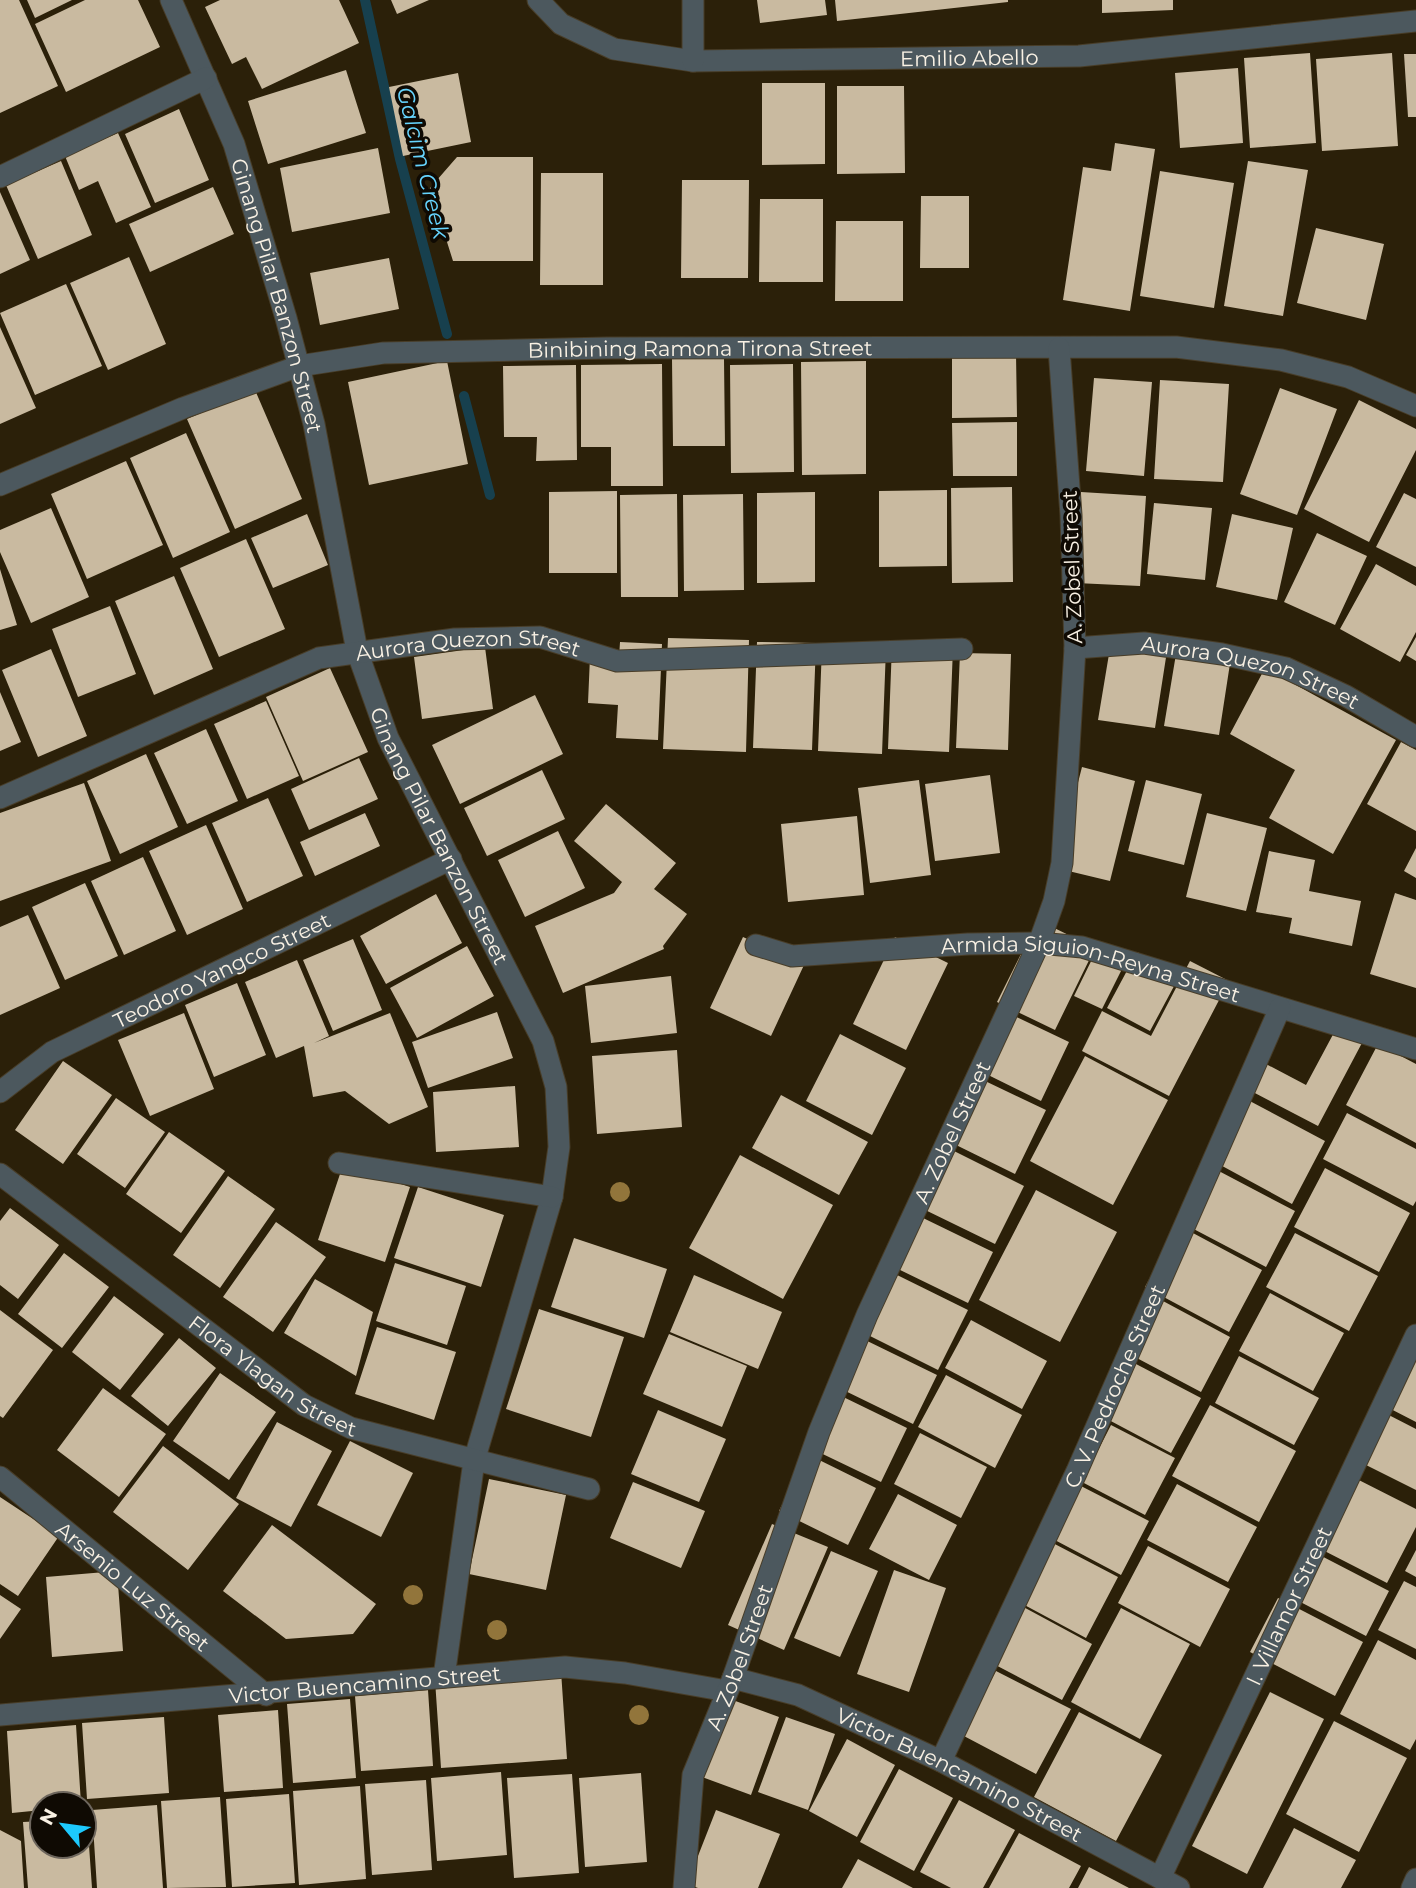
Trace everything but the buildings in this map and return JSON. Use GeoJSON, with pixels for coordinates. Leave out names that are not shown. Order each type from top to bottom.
{"type":"FeatureCollection","features":[{"type":"Feature","properties":{"kind":"street","name":"Ginang Pilar Banzon Street"},"geometry":{"type":"LineString","coordinates":[[171,0],[234,144],[299,366],[316,435],[357,651],[388,738],[543,1041],[556,1087],[559,1147],[552,1197],[474,1461],[444,1677]]}},
{"type":"Feature","properties":{"kind":"street","name":"Emilio Abello"},"geometry":{"type":"LineString","coordinates":[[538,0],[561,24],[614,49],[693,61],[1079,56],[1416,21]]}},
{"type":"Feature","properties":{"kind":"street"},"geometry":{"type":"LineString","coordinates":[[693,0],[693,61]]}},
{"type":"Feature","properties":{"kind":"street"},"geometry":{"type":"LineString","coordinates":[[0,177],[206,78]]}},
{"type":"Feature","properties":{"kind":"street","name":"Binibining Ramona Tirona Street"},"geometry":{"type":"LineString","coordinates":[[0,485],[183,408],[299,366],[383,353],[456,350],[1176,347],[1281,360],[1348,377],[1416,406]]}},
{"type":"Feature","properties":{"kind":"street","name":"A. Zobel Street"},"geometry":{"type":"LineString","coordinates":[[684,1888],[693,1775],[730,1684],[823,1420],[867,1315],[1039,943],[1054,901],[1062,863],[1075,648],[1072,521],[1059,348]]}},
{"type":"Feature","properties":{"kind":"street","name":"Aurora Quezon Street"},"geometry":{"type":"LineString","coordinates":[[0,798],[319,658],[357,651],[455,639],[540,637],[617,662],[962,649]]}},
{"type":"Feature","properties":{"kind":"street","name":"Aurora Quezon Street"},"geometry":{"type":"LineString","coordinates":[[1075,648],[1144,643],[1222,654],[1286,668],[1346,696],[1416,737]]}},
{"type":"Feature","properties":{"kind":"street","name":"Teodoro Yangco Street"},"geometry":{"type":"LineString","coordinates":[[0,1092],[52,1052],[451,859]]}},
{"type":"Feature","properties":{"kind":"street","name":"Armida Siguion-Reyna Street"},"geometry":{"type":"LineString","coordinates":[[756,945],[792,956],[968,944],[1039,943],[1082,947],[1416,1049]]}},
{"type":"Feature","properties":{"kind":"street","name":"C. V. Pedroche Street"},"geometry":{"type":"LineString","coordinates":[[942,1761],[1077,1471],[1280,1008]]}},
{"type":"Feature","properties":{"kind":"street"},"geometry":{"type":"LineString","coordinates":[[339,1163],[552,1197]]}},
{"type":"Feature","properties":{"kind":"street","name":"Flora Ylagan Street"},"geometry":{"type":"LineString","coordinates":[[0,1174],[304,1405],[351,1428],[589,1489]]}},
{"type":"Feature","properties":{"kind":"street","name":"I. Villamor Street"},"geometry":{"type":"LineString","coordinates":[[1169,1883],[1416,1335]]}},
{"type":"Feature","properties":{"kind":"street","name":"Arsenio Luz Street"},"geometry":{"type":"LineString","coordinates":[[0,1477],[266,1695]]}},
{"type":"Feature","properties":{"kind":"street","name":"Victor Buencamino Street"},"geometry":{"type":"LineString","coordinates":[[0,1715],[266,1695],[565,1667],[730,1684],[798,1695],[942,1761],[1169,1883]]}},
{"type":"Feature","properties":{"kind":"street"},"geometry":{"type":"LineString","coordinates":[[1412,1888],[1416,1880]]}},
{"type":"Feature","properties":{"kind":"waterway","name":"Galcim Creek"},"geometry":{"type":"LineString","coordinates":[[365,0],[400,159],[447,334]]}},
{"type":"Feature","properties":{"kind":"waterway","name":"Galcim Creek"},"geometry":{"type":"LineString","coordinates":[[464,396],[490,495]]}}]}
